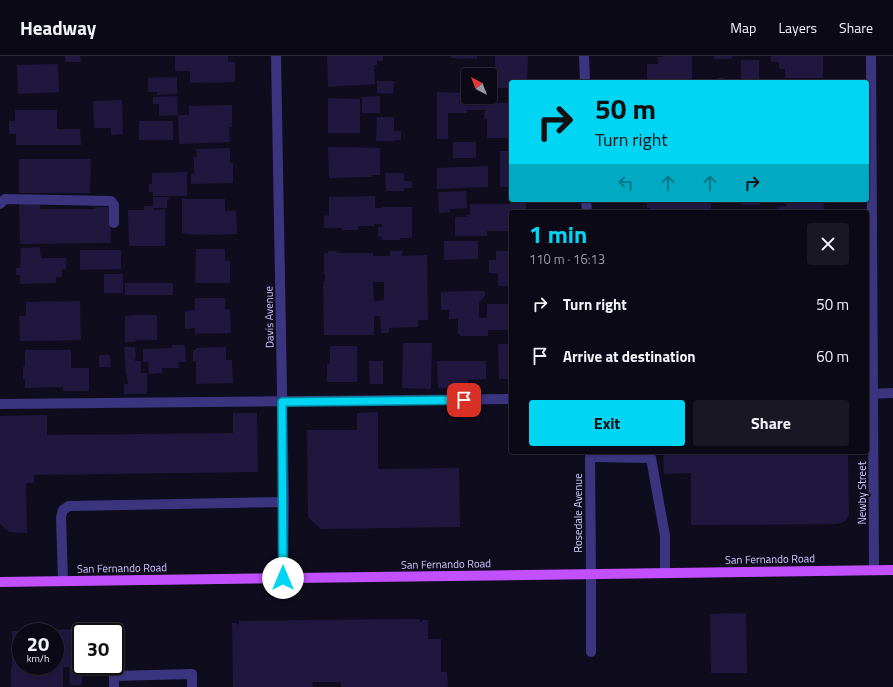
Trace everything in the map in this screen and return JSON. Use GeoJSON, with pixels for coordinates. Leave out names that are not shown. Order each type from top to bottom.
{"type":"FeatureCollection","features":[{"type":"Feature","properties":{"kind":"main road","name":"San Fernando Road"},"geometry":{"type":"LineString","coordinates":[[0,582],[893,570]]}},
{"type":"Feature","properties":{"kind":"street","name":"Davis Avenue"},"geometry":{"type":"LineString","coordinates":[[276,56],[284,502],[283,578]]}},
{"type":"Feature","properties":{"kind":"street"},"geometry":{"type":"LineString","coordinates":[[584,56],[585,80]]}},
{"type":"Feature","properties":{"kind":"street","name":"Newby Street"},"geometry":{"type":"LineString","coordinates":[[871,56],[870,394],[874,570]]}},
{"type":"Feature","properties":{"kind":"street"},"geometry":{"type":"LineString","coordinates":[[0,204],[5,199],[111,201],[114,205],[114,223]]}},
{"type":"Feature","properties":{"kind":"street"},"geometry":{"type":"LineString","coordinates":[[870,394],[893,393]]}},
{"type":"Feature","properties":{"kind":"street"},"geometry":{"type":"LineString","coordinates":[[0,404],[509,399]]}},
{"type":"Feature","properties":{"kind":"street"},"geometry":{"type":"LineString","coordinates":[[590,455],[651,458],[664,536],[665,573]]}},
{"type":"Feature","properties":{"kind":"street","name":"Rosedale Avenue"},"geometry":{"type":"LineString","coordinates":[[590,455],[591,652]]}},
{"type":"Feature","properties":{"kind":"street"},"geometry":{"type":"LineString","coordinates":[[63,581],[61,517],[63,510],[69,506],[284,502]]}},
{"type":"Feature","properties":{"kind":"street"},"geometry":{"type":"LineString","coordinates":[[114,687],[114,676],[192,674],[192,687]]}},
{"type":"Feature","properties":{"kind":"building"},"geometry":{"type":"Polygon","coordinates":[[[65,56],[80,56],[81,62],[65,62],[65,56]]]}},
{"type":"Feature","properties":{"kind":"building"},"geometry":{"type":"Polygon","coordinates":[[[175,56],[228,56],[228,62],[235,62],[235,82],[190,83],[190,71],[175,71],[175,56]]]}},
{"type":"Feature","properties":{"kind":"building"},"geometry":{"type":"Polygon","coordinates":[[[327,56],[383,56],[383,61],[377,61],[377,65],[374,65],[375,84],[328,87],[327,56]]]}},
{"type":"Feature","properties":{"kind":"building"},"geometry":{"type":"Polygon","coordinates":[[[451,56],[477,56],[477,59],[451,58],[451,56]]]}},
{"type":"Feature","properties":{"kind":"building"},"geometry":{"type":"Polygon","coordinates":[[[495,56],[528,56],[527,80],[509,80],[509,88],[497,88],[497,68],[495,68],[495,56]]]}},
{"type":"Feature","properties":{"kind":"building"},"geometry":{"type":"Polygon","coordinates":[[[692,56],[692,80],[647,80],[647,64],[658,64],[658,57],[692,56]]]}},
{"type":"Feature","properties":{"kind":"building"},"geometry":{"type":"Polygon","coordinates":[[[714,56],[732,56],[732,59],[714,59],[714,56]]]}},
{"type":"Feature","properties":{"kind":"building"},"geometry":{"type":"Polygon","coordinates":[[[771,56],[823,56],[823,78],[785,78],[785,69],[779,69],[779,62],[771,62],[771,56]]]}},
{"type":"Feature","properties":{"kind":"building"},"geometry":{"type":"Polygon","coordinates":[[[741,60],[759,60],[759,80],[741,80],[741,60]]]}},
{"type":"Feature","properties":{"kind":"building"},"geometry":{"type":"Polygon","coordinates":[[[58,64],[59,92],[18,94],[17,65],[58,64]]]}},
{"type":"Feature","properties":{"kind":"building"},"geometry":{"type":"Polygon","coordinates":[[[177,77],[177,94],[157,95],[157,92],[148,92],[148,78],[177,77]]]}},
{"type":"Feature","properties":{"kind":"building"},"geometry":{"type":"Polygon","coordinates":[[[717,78],[725,78],[725,80],[717,80],[717,78]]]}},
{"type":"Feature","properties":{"kind":"building"},"geometry":{"type":"Polygon","coordinates":[[[377,81],[394,81],[393,94],[377,93],[377,81]]]}},
{"type":"Feature","properties":{"kind":"building"},"geometry":{"type":"Polygon","coordinates":[[[437,92],[461,93],[461,104],[509,103],[509,138],[487,138],[487,119],[484,119],[485,110],[467,110],[467,113],[448,113],[448,139],[437,139],[437,92]]]}},
{"type":"Feature","properties":{"kind":"building"},"geometry":{"type":"Polygon","coordinates":[[[177,96],[178,115],[159,116],[159,104],[153,104],[153,97],[177,96]]]}},
{"type":"Feature","properties":{"kind":"building"},"geometry":{"type":"Polygon","coordinates":[[[380,96],[380,113],[362,113],[362,97],[380,96]]]}},
{"type":"Feature","properties":{"kind":"building"},"geometry":{"type":"Polygon","coordinates":[[[328,98],[360,99],[360,133],[328,133],[328,98]]]}},
{"type":"Feature","properties":{"kind":"building"},"geometry":{"type":"Polygon","coordinates":[[[122,100],[123,134],[111,135],[111,128],[94,128],[93,101],[122,100]]]}},
{"type":"Feature","properties":{"kind":"building"},"geometry":{"type":"Polygon","coordinates":[[[232,105],[232,127],[229,127],[230,142],[179,144],[178,115],[189,115],[189,106],[232,105]]]}},
{"type":"Feature","properties":{"kind":"building"},"geometry":{"type":"Polygon","coordinates":[[[15,110],[57,110],[57,129],[80,129],[81,145],[16,145],[16,134],[9,134],[9,121],[15,121],[15,110]]]}},
{"type":"Feature","properties":{"kind":"building"},"geometry":{"type":"Polygon","coordinates":[[[377,117],[394,117],[394,131],[401,131],[401,140],[376,141],[377,117]]]}},
{"type":"Feature","properties":{"kind":"building"},"geometry":{"type":"Polygon","coordinates":[[[139,121],[173,121],[173,140],[139,140],[139,121]]]}},
{"type":"Feature","properties":{"kind":"building"},"geometry":{"type":"Polygon","coordinates":[[[453,142],[476,142],[476,158],[453,158],[453,142]]]}},
{"type":"Feature","properties":{"kind":"building"},"geometry":{"type":"Polygon","coordinates":[[[328,147],[380,148],[380,175],[372,175],[372,177],[329,178],[328,147]]]}},
{"type":"Feature","properties":{"kind":"building"},"geometry":{"type":"Polygon","coordinates":[[[230,148],[230,163],[233,163],[233,183],[191,184],[191,174],[194,173],[194,157],[197,157],[196,149],[230,148]]]}},
{"type":"Feature","properties":{"kind":"building"},"geometry":{"type":"Polygon","coordinates":[[[500,151],[509,151],[509,187],[500,187],[500,151]]]}},
{"type":"Feature","properties":{"kind":"building"},"geometry":{"type":"Polygon","coordinates":[[[19,159],[91,159],[90,193],[19,193],[19,159]]]}},
{"type":"Feature","properties":{"kind":"building"},"geometry":{"type":"Polygon","coordinates":[[[488,166],[488,187],[437,189],[437,168],[488,166]]]}},
{"type":"Feature","properties":{"kind":"building"},"geometry":{"type":"Polygon","coordinates":[[[187,172],[187,196],[153,196],[153,192],[149,192],[149,184],[152,184],[152,173],[187,172]]]}},
{"type":"Feature","properties":{"kind":"building"},"geometry":{"type":"Polygon","coordinates":[[[385,173],[404,173],[404,181],[412,181],[412,188],[404,188],[404,191],[386,191],[385,173]]]}},
{"type":"Feature","properties":{"kind":"building"},"geometry":{"type":"Polygon","coordinates":[[[466,191],[467,208],[450,209],[450,212],[439,213],[438,192],[466,191]]]}},
{"type":"Feature","properties":{"kind":"building"},"geometry":{"type":"Polygon","coordinates":[[[375,196],[375,208],[412,207],[412,238],[382,240],[382,237],[378,236],[378,227],[382,227],[382,224],[374,224],[375,226],[358,226],[358,230],[324,228],[324,215],[329,216],[329,197],[375,196]]]}},
{"type":"Feature","properties":{"kind":"building"},"geometry":{"type":"Polygon","coordinates":[[[153,197],[168,197],[169,200],[167,200],[167,208],[153,208],[153,210],[165,209],[165,246],[129,246],[128,210],[144,210],[144,206],[153,206],[153,197]]]}},
{"type":"Feature","properties":{"kind":"building"},"geometry":{"type":"Polygon","coordinates":[[[182,199],[225,199],[225,211],[236,210],[237,234],[196,235],[182,233],[182,199]]]}},
{"type":"Feature","properties":{"kind":"building"},"geometry":{"type":"Polygon","coordinates":[[[510,202],[526,202],[526,210],[509,210],[509,237],[508,231],[487,231],[487,236],[455,236],[455,217],[467,217],[467,215],[470,215],[470,204],[510,204],[510,202]]]}},
{"type":"Feature","properties":{"kind":"building"},"geometry":{"type":"Polygon","coordinates":[[[647,202],[711,202],[711,210],[650,210],[650,208],[647,208],[647,202]]]}},
{"type":"Feature","properties":{"kind":"building"},"geometry":{"type":"Polygon","coordinates":[[[742,202],[760,202],[760,205],[742,205],[742,202]]]}},
{"type":"Feature","properties":{"kind":"building"},"geometry":{"type":"Polygon","coordinates":[[[786,202],[823,202],[824,210],[777,210],[777,207],[786,206],[786,202]]]}},
{"type":"Feature","properties":{"kind":"building"},"geometry":{"type":"Polygon","coordinates":[[[19,203],[40,203],[40,209],[95,209],[95,207],[110,207],[111,243],[20,244],[19,203]]]}},
{"type":"Feature","properties":{"kind":"building"},"geometry":{"type":"Polygon","coordinates":[[[444,241],[478,241],[478,259],[444,260],[444,241]]]}},
{"type":"Feature","properties":{"kind":"building"},"geometry":{"type":"Polygon","coordinates":[[[40,247],[41,258],[66,258],[66,269],[62,269],[62,277],[56,277],[56,283],[20,284],[20,275],[16,275],[16,268],[20,268],[21,248],[40,247]]]}},
{"type":"Feature","properties":{"kind":"building"},"geometry":{"type":"Polygon","coordinates":[[[196,249],[225,249],[225,260],[230,261],[230,283],[195,283],[196,249]]]}},
{"type":"Feature","properties":{"kind":"building"},"geometry":{"type":"Polygon","coordinates":[[[80,250],[121,250],[121,269],[80,270],[80,250]]]}},
{"type":"Feature","properties":{"kind":"building"},"geometry":{"type":"Polygon","coordinates":[[[328,251],[337,251],[336,253],[373,253],[373,256],[390,256],[390,251],[402,251],[402,256],[427,255],[428,320],[418,320],[418,327],[389,328],[389,333],[381,333],[380,316],[374,316],[374,335],[324,335],[324,253],[328,253],[328,251]],[[373,282],[374,301],[384,300],[384,282],[373,282]]]}},
{"type":"Feature","properties":{"kind":"building"},"geometry":{"type":"Polygon","coordinates":[[[496,251],[509,251],[509,286],[498,286],[498,273],[489,273],[489,260],[496,260],[496,251]]]}},
{"type":"Feature","properties":{"kind":"building"},"geometry":{"type":"Polygon","coordinates":[[[104,274],[123,274],[123,293],[104,293],[104,274]]]}},
{"type":"Feature","properties":{"kind":"building"},"geometry":{"type":"Polygon","coordinates":[[[125,283],[173,283],[173,295],[125,295],[125,283]]]}},
{"type":"Feature","properties":{"kind":"building"},"geometry":{"type":"Polygon","coordinates":[[[485,291],[485,296],[479,303],[479,318],[487,318],[487,304],[509,304],[509,330],[488,330],[488,336],[460,336],[458,334],[458,319],[449,319],[449,310],[441,310],[441,292],[485,291]]]}},
{"type":"Feature","properties":{"kind":"building"},"geometry":{"type":"Polygon","coordinates":[[[195,298],[225,298],[225,310],[230,309],[231,333],[195,334],[195,328],[185,329],[185,311],[195,310],[195,298]]]}},
{"type":"Feature","properties":{"kind":"building"},"geometry":{"type":"Polygon","coordinates":[[[80,301],[81,340],[20,341],[19,316],[26,316],[26,302],[80,301]]]}},
{"type":"Feature","properties":{"kind":"building"},"geometry":{"type":"Polygon","coordinates":[[[157,315],[157,340],[136,340],[135,342],[125,342],[125,316],[157,315]]]}},
{"type":"Feature","properties":{"kind":"building"},"geometry":{"type":"Polygon","coordinates":[[[403,343],[432,343],[431,389],[402,388],[403,343]]]}},
{"type":"Feature","properties":{"kind":"building"},"geometry":{"type":"Polygon","coordinates":[[[498,344],[509,344],[509,379],[499,379],[498,344]]]}},
{"type":"Feature","properties":{"kind":"building"},"geometry":{"type":"Polygon","coordinates":[[[172,345],[185,345],[186,362],[178,362],[179,368],[162,368],[162,373],[149,374],[148,362],[143,362],[143,349],[172,348],[172,345]]]}},
{"type":"Feature","properties":{"kind":"building"},"geometry":{"type":"Polygon","coordinates":[[[330,346],[357,346],[357,382],[327,382],[327,364],[330,364],[330,346]]]}},
{"type":"Feature","properties":{"kind":"building"},"geometry":{"type":"Polygon","coordinates":[[[124,347],[135,347],[135,361],[141,361],[141,373],[147,373],[147,394],[124,394],[124,384],[128,384],[124,347]]]}},
{"type":"Feature","properties":{"kind":"building"},"geometry":{"type":"Polygon","coordinates":[[[226,347],[226,360],[232,360],[233,383],[196,384],[196,361],[193,361],[193,350],[196,350],[196,348],[226,347]]]}},
{"type":"Feature","properties":{"kind":"building"},"geometry":{"type":"Polygon","coordinates":[[[25,350],[71,350],[71,368],[89,368],[89,391],[63,391],[63,387],[25,388],[23,367],[25,367],[25,350]]]}},
{"type":"Feature","properties":{"kind":"building"},"geometry":{"type":"Polygon","coordinates":[[[99,355],[110,355],[111,367],[99,367],[99,355]]]}},
{"type":"Feature","properties":{"kind":"building"},"geometry":{"type":"Polygon","coordinates":[[[369,361],[383,361],[383,384],[370,384],[369,361]]]}},
{"type":"Feature","properties":{"kind":"building"},"geometry":{"type":"Polygon","coordinates":[[[437,361],[486,361],[486,379],[468,380],[468,388],[438,388],[437,361]]]}},
{"type":"Feature","properties":{"kind":"building"},"geometry":{"type":"Polygon","coordinates":[[[378,412],[378,469],[459,468],[460,527],[321,529],[308,517],[307,430],[357,430],[357,413],[378,412]]]}},
{"type":"Feature","properties":{"kind":"building"},"geometry":{"type":"Polygon","coordinates":[[[233,413],[257,413],[258,472],[34,475],[34,483],[26,483],[27,533],[9,532],[0,524],[0,416],[47,415],[47,435],[233,433],[233,413]]]}},
{"type":"Feature","properties":{"kind":"building"},"geometry":{"type":"Polygon","coordinates":[[[663,454],[848,454],[849,515],[844,522],[837,524],[691,525],[691,473],[664,474],[663,454]]]}},
{"type":"Feature","properties":{"kind":"building"},"geometry":{"type":"Polygon","coordinates":[[[746,613],[747,673],[711,673],[710,614],[746,613]]]}},
{"type":"Feature","properties":{"kind":"building"},"geometry":{"type":"Polygon","coordinates":[[[420,619],[420,622],[422,622],[422,620],[428,620],[428,639],[441,639],[441,672],[447,672],[448,687],[341,687],[341,682],[312,682],[313,687],[233,687],[232,623],[237,623],[237,625],[239,624],[239,621],[420,619]]]}},
{"type":"Feature","properties":{"kind":"building"},"geometry":{"type":"Polygon","coordinates":[[[64,629],[72,629],[72,675],[82,675],[82,685],[70,685],[69,667],[64,667],[64,629]]]}},
{"type":"Feature","properties":{"kind":"building"},"geometry":{"type":"Polygon","coordinates":[[[11,668],[12,675],[63,675],[63,687],[11,687],[11,668]]]}},
{"type":"Feature","properties":{"kind":"route"},"geometry":{"type":"LineString","coordinates":[[283,578],[284,502],[282,402],[464,400]]}}]}
